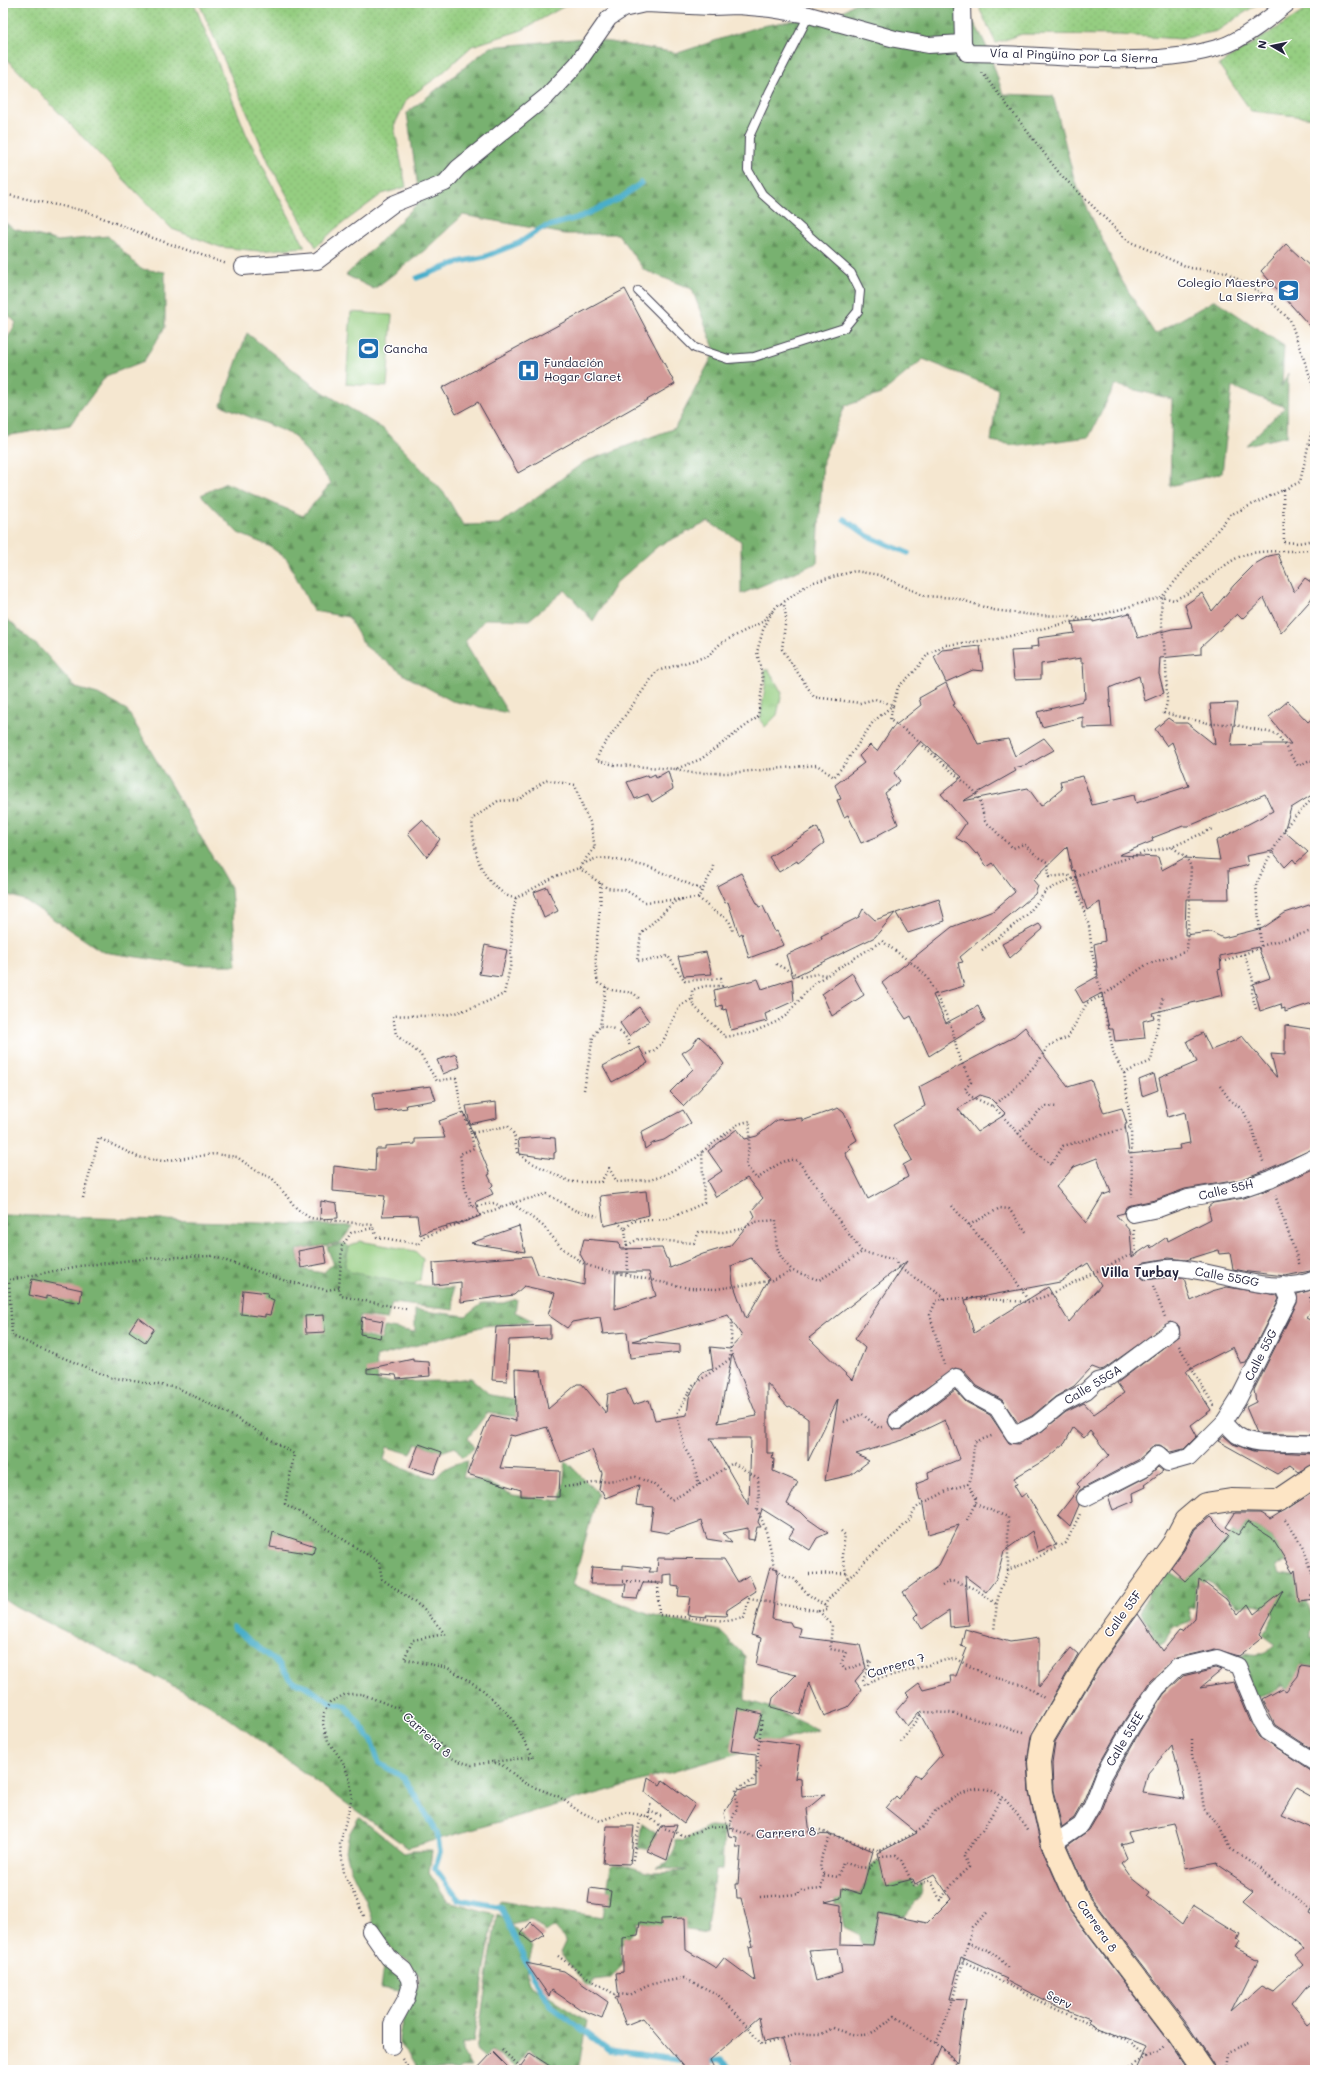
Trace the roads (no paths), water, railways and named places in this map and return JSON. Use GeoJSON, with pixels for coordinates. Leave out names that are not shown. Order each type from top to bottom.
{"type":"FeatureCollection","features":[{"type":"Feature","properties":{"kind":"street"},"geometry":{"type":"LineString","coordinates":[[962,3],[965,48]]}},
{"type":"Feature","properties":{"kind":"street","name":"Vía al Pingüino por La Sierra"},"geometry":{"type":"LineString","coordinates":[[243,267],[317,261],[393,204],[444,183],[458,168],[547,96],[577,64],[608,18],[623,9],[645,4],[712,7],[738,6],[809,15],[895,39],[928,45],[1165,59],[1224,46],[1262,24],[1288,3]]}},
{"type":"Feature","properties":{"kind":"street","name":"Calle 55H"},"geometry":{"type":"LineString","coordinates":[[1134,1214],[1158,1209],[1188,1198],[1241,1189],[1270,1179],[1315,1157]]}},
{"type":"Feature","properties":{"kind":"street","name":"Calle 55GG"},"geometry":{"type":"LineString","coordinates":[[1147,1271],[1178,1268],[1245,1281],[1283,1285]]}},
{"type":"Feature","properties":{"kind":"street"},"geometry":{"type":"LineString","coordinates":[[1283,1285],[1306,1283],[1315,1279]]}},
{"type":"Feature","properties":{"kind":"street","name":"Calle 55G"},"geometry":{"type":"LineString","coordinates":[[1224,1422],[1238,1400],[1289,1299],[1283,1285]]}},
{"type":"Feature","properties":{"kind":"street","name":"Calle 55GA"},"geometry":{"type":"LineString","coordinates":[[897,1421],[952,1380],[971,1394],[997,1408],[1014,1435],[1037,1424],[1061,1404],[1086,1391],[1097,1381],[1108,1378],[1171,1331]]}},
{"type":"Feature","properties":{"kind":"street"},"geometry":{"type":"LineString","coordinates":[[1085,1498],[1144,1468],[1158,1454],[1168,1463],[1189,1457],[1224,1422],[1238,1435],[1260,1443],[1306,1442],[1315,1445]]}},
{"type":"Feature","properties":{"kind":"street","name":"Calle 55F"},"geometry":{"type":"LineString","coordinates":[[1053,1844],[1041,1792],[1039,1762],[1043,1738],[1088,1662],[1173,1544],[1185,1521],[1205,1504],[1231,1500],[1278,1501],[1315,1476]]}},
{"type":"Feature","properties":{"kind":"street","name":"Calle 55EE"},"geometry":{"type":"LineString","coordinates":[[1053,1844],[1081,1825],[1092,1806],[1104,1775],[1157,1688],[1178,1667],[1217,1658],[1238,1666],[1260,1719],[1268,1732],[1315,1762]]}},
{"type":"Feature","properties":{"kind":"street","name":"Carrera 8"},"geometry":{"type":"LineString","coordinates":[[1053,1844],[1083,1908],[1177,2032],[1203,2070]]}},
{"type":"Feature","properties":{"kind":"street"},"geometry":{"type":"LineString","coordinates":[[370,1931],[388,1957],[404,1970],[409,1979],[410,1987],[407,1997],[392,2024],[392,2046]]}},
{"type":"Feature","properties":{"kind":"lane"},"geometry":{"type":"LineString","coordinates":[[638,291],[695,348],[728,359],[754,357],[844,328],[858,311],[860,292],[851,273],[762,194],[748,170],[749,137],[770,91],[809,15]]}},
{"type":"Feature","properties":{"kind":"waterway"},"geometry":{"type":"LineString","coordinates":[[417,278],[459,262],[484,257],[519,243],[542,228],[580,217],[619,199],[641,183]]}},
{"type":"Feature","properties":{"kind":"waterway"},"geometry":{"type":"LineString","coordinates":[[844,519],[868,536],[908,553]]}},
{"type":"Feature","properties":{"kind":"waterway"},"geometry":{"type":"LineString","coordinates":[[233,1627],[279,1664],[293,1682],[303,1685],[330,1702],[346,1706],[371,1740],[379,1763],[404,1778],[437,1832],[440,1852],[435,1868],[458,1899],[501,1907],[532,1976],[551,2006],[609,2050],[686,2061]]}},
{"type":"Feature","properties":{"kind":"waterway"},"geometry":{"type":"LineString","coordinates":[[705,2062],[722,2060],[732,2070]]}},
{"type":"Feature","properties":{"kind":"place","name":"Colegio Maestro La Sierra"},"geometry":{"type":"Point","coordinates":[1289,290]}},
{"type":"Feature","properties":{"kind":"place","name":"Cancha"},"geometry":{"type":"Point","coordinates":[369,349]}},
{"type":"Feature","properties":{"kind":"place","name":"Fundación Hogar Claret"},"geometry":{"type":"Point","coordinates":[529,370]}},
{"type":"Feature","properties":{"kind":"district","name":"Villa Turbay"},"geometry":{"type":"Point","coordinates":[1140,1272]}}]}
